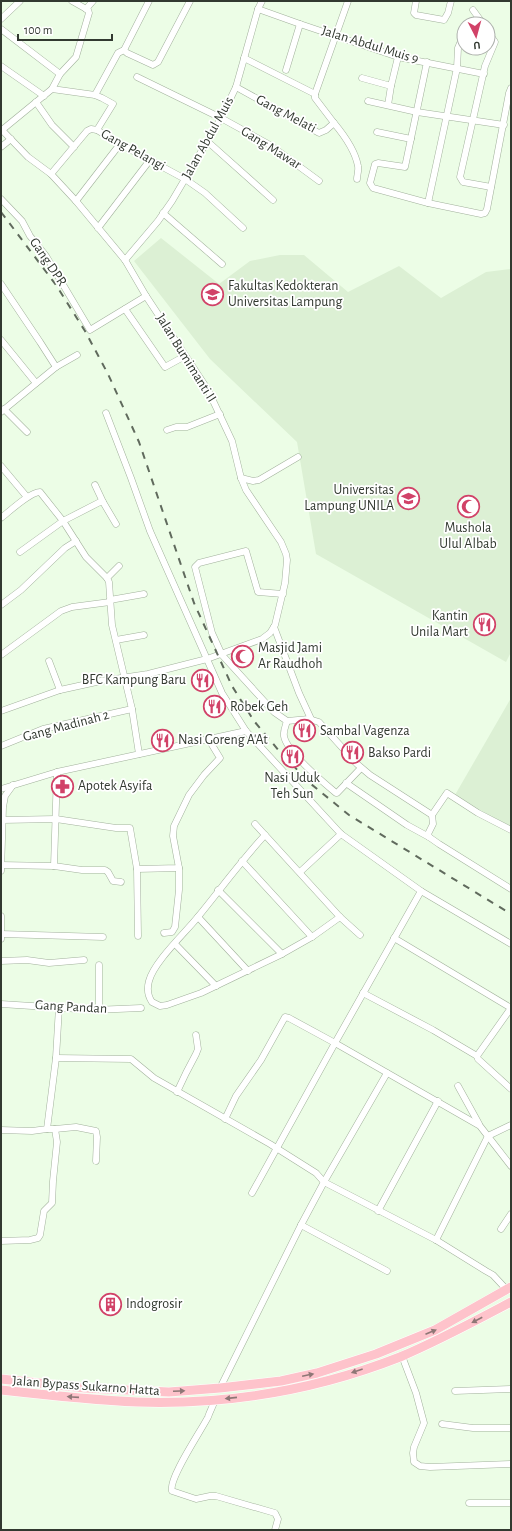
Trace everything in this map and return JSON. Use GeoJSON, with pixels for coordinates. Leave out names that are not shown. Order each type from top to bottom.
{"type":"FeatureCollection","features":[{"type":"Feature","properties":{"kind":"highway","name":"Jalan Bypass Sukarno Hatta"},"geometry":{"type":"LineString","coordinates":[[1,1379],[85,1388],[169,1392],[281,1381],[317,1373],[384,1351],[435,1330],[509,1289]]}},
{"type":"Feature","properties":{"kind":"highway","name":"Jalan Bypass Sukarno Hatta"},"geometry":{"type":"LineString","coordinates":[[1,1390],[136,1402],[215,1400],[297,1389],[345,1376],[402,1356],[511,1302]]}},
{"type":"Feature","properties":{"kind":"highway"},"geometry":{"type":"LineString","coordinates":[[384,1351],[387,1361]]}},
{"type":"Feature","properties":{"kind":"highway"},"geometry":{"type":"LineString","coordinates":[[14,1380],[14,1392]]}},
{"type":"Feature","properties":{"kind":"highway"},"geometry":{"type":"LineString","coordinates":[[29,1393],[30,1382]]}},
{"type":"Feature","properties":{"kind":"street"},"geometry":{"type":"LineString","coordinates":[[1,19],[20,1]]}},
{"type":"Feature","properties":{"kind":"street"},"geometry":{"type":"LineString","coordinates":[[2,130],[52,89],[60,74],[76,57],[89,11],[81,3],[72,1]]}},
{"type":"Feature","properties":{"kind":"street"},"geometry":{"type":"LineString","coordinates":[[86,9],[93,1]]}},
{"type":"Feature","properties":{"kind":"street"},"geometry":{"type":"LineString","coordinates":[[95,96],[118,53],[124,50],[124,47],[149,1]]}},
{"type":"Feature","properties":{"kind":"street"},"geometry":{"type":"LineString","coordinates":[[124,50],[145,62],[156,65],[190,1]]}},
{"type":"Feature","properties":{"kind":"street"},"geometry":{"type":"LineString","coordinates":[[244,58],[315,94],[348,1]]}},
{"type":"Feature","properties":{"kind":"street"},"geometry":{"type":"LineString","coordinates":[[416,1],[414,13],[416,15],[444,20],[451,1]]}},
{"type":"Feature","properties":{"kind":"street","name":"Jalan Abdul Muis 9"},"geometry":{"type":"LineString","coordinates":[[259,3],[300,24],[398,57],[484,74]]}},
{"type":"Feature","properties":{"kind":"street","name":"Jalan Abdul Muis"},"geometry":{"type":"LineString","coordinates":[[125,260],[163,213],[221,118],[236,87],[259,3]]}},
{"type":"Feature","properties":{"kind":"street"},"geometry":{"type":"LineString","coordinates":[[473,10],[476,16]]}},
{"type":"Feature","properties":{"kind":"street"},"geometry":{"type":"LineString","coordinates":[[286,70],[300,24]]}},
{"type":"Feature","properties":{"kind":"street"},"geometry":{"type":"LineString","coordinates":[[1,29],[60,74]]}},
{"type":"Feature","properties":{"kind":"street"},"geometry":{"type":"LineString","coordinates":[[428,203],[457,68],[458,56]]}},
{"type":"Feature","properties":{"kind":"street"},"geometry":{"type":"LineString","coordinates":[[489,56],[473,120],[461,179],[463,182],[491,187]]}},
{"type":"Feature","properties":{"kind":"street"},"geometry":{"type":"LineString","coordinates":[[388,105],[398,57]]}},
{"type":"Feature","properties":{"kind":"street"},"geometry":{"type":"LineString","coordinates":[[427,62],[405,167],[374,165],[371,185],[374,188],[387,193],[481,214],[485,213],[511,88]]}},
{"type":"Feature","properties":{"kind":"street"},"geometry":{"type":"LineString","coordinates":[[1,66],[44,96]]}},
{"type":"Feature","properties":{"kind":"street","name":"Gang Mawar"},"geometry":{"type":"LineString","coordinates":[[137,77],[221,118],[270,145],[319,181]]}},
{"type":"Feature","properties":{"kind":"street"},"geometry":{"type":"LineString","coordinates":[[362,78],[391,86]]}},
{"type":"Feature","properties":{"kind":"street","name":"Gang Melati"},"geometry":{"type":"LineString","coordinates":[[236,87],[319,133],[326,130],[334,123]]}},
{"type":"Feature","properties":{"kind":"street"},"geometry":{"type":"LineString","coordinates":[[52,89],[95,96],[102,98],[113,106],[97,130]]}},
{"type":"Feature","properties":{"kind":"street","name":"Gang Melati"},"geometry":{"type":"LineString","coordinates":[[315,94],[315,98],[349,144],[359,168],[357,179]]}},
{"type":"Feature","properties":{"kind":"street"},"geometry":{"type":"LineString","coordinates":[[368,101],[417,112],[504,125]]}},
{"type":"Feature","properties":{"kind":"street"},"geometry":{"type":"LineString","coordinates":[[36,102],[52,125],[74,147]]}},
{"type":"Feature","properties":{"kind":"street","name":"Gang Pelangi"},"geometry":{"type":"LineString","coordinates":[[50,174],[89,129],[97,130],[185,179],[205,193],[243,228]]}},
{"type":"Feature","properties":{"kind":"street","name":"Jalan Bumimanti II"},"geometry":{"type":"LineString","coordinates":[[2,130],[28,157],[50,174],[76,201],[125,260],[146,296],[208,390],[232,441],[241,478],[246,490],[281,542],[286,554],[286,573],[283,594],[274,627]]}},
{"type":"Feature","properties":{"kind":"street"},"geometry":{"type":"LineString","coordinates":[[377,132],[411,139]]}},
{"type":"Feature","properties":{"kind":"street"},"geometry":{"type":"LineString","coordinates":[[1,147],[11,139]]}},
{"type":"Feature","properties":{"kind":"street"},"geometry":{"type":"LineString","coordinates":[[207,141],[273,200]]}},
{"type":"Feature","properties":{"kind":"street"},"geometry":{"type":"LineString","coordinates":[[76,201],[120,144]]}},
{"type":"Feature","properties":{"kind":"street"},"geometry":{"type":"LineString","coordinates":[[98,228],[150,160]]}},
{"type":"Feature","properties":{"kind":"street","name":"Gang DPR"},"geometry":{"type":"LineString","coordinates":[[1,199],[22,221],[30,236],[46,256],[90,330],[125,309]]}},
{"type":"Feature","properties":{"kind":"street"},"geometry":{"type":"LineString","coordinates":[[163,213],[222,264]]}},
{"type":"Feature","properties":{"kind":"street"},"geometry":{"type":"LineString","coordinates":[[1,284],[56,367]]}},
{"type":"Feature","properties":{"kind":"street"},"geometry":{"type":"LineString","coordinates":[[146,296],[125,309],[165,367],[185,356]]}},
{"type":"Feature","properties":{"kind":"street"},"geometry":{"type":"LineString","coordinates":[[1,340],[36,383]]}},
{"type":"Feature","properties":{"kind":"street"},"geometry":{"type":"LineString","coordinates":[[27,432],[2,410],[56,367],[77,355]]}},
{"type":"Feature","properties":{"kind":"street"},"geometry":{"type":"LineString","coordinates":[[106,413],[132,478],[150,531],[222,693],[246,731],[341,834],[421,891],[511,944]]}},
{"type":"Feature","properties":{"kind":"street"},"geometry":{"type":"LineString","coordinates":[[167,430],[176,427],[187,427],[220,414]]}},
{"type":"Feature","properties":{"kind":"street"},"geometry":{"type":"LineString","coordinates":[[241,478],[252,481],[259,480],[298,457]]}},
{"type":"Feature","properties":{"kind":"street"},"geometry":{"type":"LineString","coordinates":[[1,466],[27,497]]}},
{"type":"Feature","properties":{"kind":"street"},"geometry":{"type":"LineString","coordinates":[[95,485],[116,524]]}},
{"type":"Feature","properties":{"kind":"street"},"geometry":{"type":"LineString","coordinates":[[1,518],[27,497],[40,492],[63,521],[86,557],[107,578],[110,588],[110,601],[116,640],[132,709],[139,754]]}},
{"type":"Feature","properties":{"kind":"street"},"geometry":{"type":"LineString","coordinates":[[20,552],[63,521],[97,503],[103,502]]}},
{"type":"Feature","properties":{"kind":"street"},"geometry":{"type":"LineString","coordinates":[[1,605],[21,590],[66,548],[76,541]]}},
{"type":"Feature","properties":{"kind":"street"},"geometry":{"type":"LineString","coordinates":[[283,594],[258,592],[246,551],[196,565],[195,571],[208,618],[216,643],[222,655],[274,712],[287,721],[311,719],[319,722],[370,775],[432,815]]}},
{"type":"Feature","properties":{"kind":"street"},"geometry":{"type":"LineString","coordinates":[[107,578],[119,566]]}},
{"type":"Feature","properties":{"kind":"street"},"geometry":{"type":"LineString","coordinates":[[1,655],[61,611],[72,607],[144,594]]}},
{"type":"Feature","properties":{"kind":"street"},"geometry":{"type":"LineString","coordinates":[[1,711],[60,690],[148,674],[222,655],[266,637],[274,627]]}},
{"type":"Feature","properties":{"kind":"street"},"geometry":{"type":"LineString","coordinates":[[274,627],[299,693],[311,719]]}},
{"type":"Feature","properties":{"kind":"street"},"geometry":{"type":"LineString","coordinates":[[116,640],[144,634]]}},
{"type":"Feature","properties":{"kind":"street"},"geometry":{"type":"LineString","coordinates":[[49,661],[60,690]]}},
{"type":"Feature","properties":{"kind":"street","name":"Gang Madinah 2"},"geometry":{"type":"LineString","coordinates":[[1,746],[43,729],[132,709]]}},
{"type":"Feature","properties":{"kind":"street"},"geometry":{"type":"LineString","coordinates":[[287,721],[284,735],[290,747],[311,771],[337,794],[362,768]]}},
{"type":"Feature","properties":{"kind":"street"},"geometry":{"type":"LineString","coordinates":[[1,789],[57,772],[246,731]]}},
{"type":"Feature","properties":{"kind":"street"},"geometry":{"type":"LineString","coordinates":[[164,933],[172,932],[175,927],[179,890],[178,868],[173,836],[174,826],[188,795],[204,774],[220,758],[209,740]]}},
{"type":"Feature","properties":{"kind":"street"},"geometry":{"type":"LineString","coordinates":[[54,866],[57,772]]}},
{"type":"Feature","properties":{"kind":"street"},"geometry":{"type":"LineString","coordinates":[[346,783],[407,825],[428,836],[511,889]]}},
{"type":"Feature","properties":{"kind":"street"},"geometry":{"type":"LineString","coordinates":[[1,871],[2,820],[5,796],[14,784]]}},
{"type":"Feature","properties":{"kind":"street"},"geometry":{"type":"LineString","coordinates":[[428,836],[433,824],[432,815],[446,793],[511,830]]}},
{"type":"Feature","properties":{"kind":"street"},"geometry":{"type":"LineString","coordinates":[[2,820],[56,819],[116,828],[130,828],[137,870],[138,936]]}},
{"type":"Feature","properties":{"kind":"street"},"geometry":{"type":"LineString","coordinates":[[255,824],[340,917],[360,935]]}},
{"type":"Feature","properties":{"kind":"street"},"geometry":{"type":"LineString","coordinates":[[300,872],[341,834]]}},
{"type":"Feature","properties":{"kind":"street"},"geometry":{"type":"LineString","coordinates":[[265,835],[160,961],[149,981],[148,992],[152,1002],[160,1006],[167,1005],[201,993],[282,954],[312,937],[340,917]]}},
{"type":"Feature","properties":{"kind":"street"},"geometry":{"type":"LineString","coordinates":[[242,861],[312,937]]}},
{"type":"Feature","properties":{"kind":"street"},"geometry":{"type":"LineString","coordinates":[[1,865],[54,866],[82,870],[105,870],[108,872],[113,881],[121,882]]}},
{"type":"Feature","properties":{"kind":"street"},"geometry":{"type":"LineString","coordinates":[[137,870],[178,868]]}},
{"type":"Feature","properties":{"kind":"street"},"geometry":{"type":"LineString","coordinates":[[218,890],[282,954]]}},
{"type":"Feature","properties":{"kind":"street"},"geometry":{"type":"LineString","coordinates":[[252,1193],[335,1042],[421,891]]}},
{"type":"Feature","properties":{"kind":"street"},"geometry":{"type":"LineString","coordinates":[[1,916],[1,940]]}},
{"type":"Feature","properties":{"kind":"street"},"geometry":{"type":"LineString","coordinates":[[198,917],[248,971]]}},
{"type":"Feature","properties":{"kind":"street"},"geometry":{"type":"LineString","coordinates":[[1,934],[103,936]]}},
{"type":"Feature","properties":{"kind":"street"},"geometry":{"type":"LineString","coordinates":[[394,938],[511,1008],[477,1056]]}},
{"type":"Feature","properties":{"kind":"street"},"geometry":{"type":"LineString","coordinates":[[175,944],[216,986]]}},
{"type":"Feature","properties":{"kind":"street"},"geometry":{"type":"LineString","coordinates":[[1,961],[26,960],[49,963],[84,960]]}},
{"type":"Feature","properties":{"kind":"street"},"geometry":{"type":"LineString","coordinates":[[98,1010],[99,966]]}},
{"type":"Feature","properties":{"kind":"street"},"geometry":{"type":"LineString","coordinates":[[363,992],[477,1056],[478,1059],[511,1089]]}},
{"type":"Feature","properties":{"kind":"street","name":"Gang Pandan"},"geometry":{"type":"LineString","coordinates":[[1,1004],[98,1010],[141,1008]]}},
{"type":"Feature","properties":{"kind":"street"},"geometry":{"type":"LineString","coordinates":[[47,1129],[56,1058],[58,1007]]}},
{"type":"Feature","properties":{"kind":"street"},"geometry":{"type":"LineString","coordinates":[[225,1119],[236,1096],[261,1060],[284,1018],[289,1018],[335,1042],[480,1126]]}},
{"type":"Feature","properties":{"kind":"street"},"geometry":{"type":"LineString","coordinates":[[177,1092],[198,1049],[196,1035]]}},
{"type":"Feature","properties":{"kind":"street"},"geometry":{"type":"LineString","coordinates":[[56,1058],[131,1059],[154,1078],[277,1148],[316,1173],[324,1182],[436,1240],[493,1275],[509,1289]]}},
{"type":"Feature","properties":{"kind":"street"},"geometry":{"type":"LineString","coordinates":[[220,1388],[301,1225],[387,1073]]}},
{"type":"Feature","properties":{"kind":"street"},"geometry":{"type":"LineString","coordinates":[[458,1086],[480,1126],[511,1166]]}},
{"type":"Feature","properties":{"kind":"street"},"geometry":{"type":"LineString","coordinates":[[378,1211],[438,1101]]}},
{"type":"Feature","properties":{"kind":"street"},"geometry":{"type":"LineString","coordinates":[[436,1240],[488,1136],[511,1125]]}},
{"type":"Feature","properties":{"kind":"street"},"geometry":{"type":"LineString","coordinates":[[1,1130],[32,1131],[76,1127],[96,1132],[96,1161]]}},
{"type":"Feature","properties":{"kind":"street"},"geometry":{"type":"LineString","coordinates":[[1,1241],[30,1240],[38,1238],[40,1235],[44,1212],[51,1205],[52,1201],[57,1142],[55,1129]]}},
{"type":"Feature","properties":{"kind":"street"},"geometry":{"type":"LineString","coordinates":[[501,1229],[511,1214]]}},
{"type":"Feature","properties":{"kind":"street"},"geometry":{"type":"LineString","coordinates":[[301,1225],[387,1271]]}},
{"type":"Feature","properties":{"kind":"street"},"geometry":{"type":"LineString","coordinates":[[402,1356],[416,1392],[424,1424],[414,1447],[414,1462],[420,1466],[430,1467],[511,1464]]}},
{"type":"Feature","properties":{"kind":"street"},"geometry":{"type":"LineString","coordinates":[[455,1390],[511,1389]]}},
{"type":"Feature","properties":{"kind":"street"},"geometry":{"type":"LineString","coordinates":[[215,1400],[172,1484],[172,1491],[196,1499],[216,1496],[275,1513],[278,1519],[275,1530]]}},
{"type":"Feature","properties":{"kind":"street"},"geometry":{"type":"LineString","coordinates":[[442,1424],[473,1428],[511,1428]]}},
{"type":"Feature","properties":{"kind":"street"},"geometry":{"type":"LineString","coordinates":[[469,1503],[511,1503]]}},
{"type":"Feature","properties":{"kind":"shaded area","name":"Universitas Lampung UNILA"},"geometry":{"type":"Polygon","coordinates":[[[161,238],[219,284],[250,261],[280,255],[304,255],[348,292],[399,266],[441,298],[486,272],[511,269],[511,652],[506,662],[316,554],[297,442],[210,359],[134,261],[161,238]]]}},
{"type":"Feature","properties":{"kind":"shaded area"},"geometry":{"type":"Polygon","coordinates":[[[511,698],[511,828],[455,795],[511,698]]]}},
{"type":"Feature","properties":{"kind":"railway"},"geometry":{"type":"LineString","coordinates":[[1,212],[56,285],[85,331],[108,374],[139,442],[194,603],[232,686],[254,721],[280,752],[311,784],[349,815],[511,914]]}},
{"type":"Feature","properties":{"kind":"place","name":"Fakultas Kedokteran Universitas Lampung"},"geometry":{"type":"Point","coordinates":[212,294]}},
{"type":"Feature","properties":{"kind":"place","name":"Universitas Lampung UNILA"},"geometry":{"type":"Point","coordinates":[409,498]}},
{"type":"Feature","properties":{"kind":"place","name":"Mushola Ulul Albab"},"geometry":{"type":"Point","coordinates":[468,506]}},
{"type":"Feature","properties":{"kind":"place","name":"Kantin Unila Mart"},"geometry":{"type":"Point","coordinates":[484,624]}},
{"type":"Feature","properties":{"kind":"place","name":"Masjid Jami Ar Raudhoh"},"geometry":{"type":"Point","coordinates":[242,656]}},
{"type":"Feature","properties":{"kind":"place","name":"BFC Kampung Baru"},"geometry":{"type":"Point","coordinates":[202,680]}},
{"type":"Feature","properties":{"kind":"place","name":"Robek Geh"},"geometry":{"type":"Point","coordinates":[214,707]}},
{"type":"Feature","properties":{"kind":"place","name":"Sambal Vagenza"},"geometry":{"type":"Point","coordinates":[305,731]}},
{"type":"Feature","properties":{"kind":"place","name":"Nasi Goreng A'At"},"geometry":{"type":"Point","coordinates":[163,740]}},
{"type":"Feature","properties":{"kind":"place","name":"Bakso Pardi"},"geometry":{"type":"Point","coordinates":[353,753]}},
{"type":"Feature","properties":{"kind":"place","name":"Nasi Uduk Teh Sun"},"geometry":{"type":"Point","coordinates":[292,756]}},
{"type":"Feature","properties":{"kind":"place","name":"Apotek Asyifa"},"geometry":{"type":"Point","coordinates":[62,786]}},
{"type":"Feature","properties":{"kind":"place","name":"Indogrosir"},"geometry":{"type":"Point","coordinates":[110,1304]}}]}
